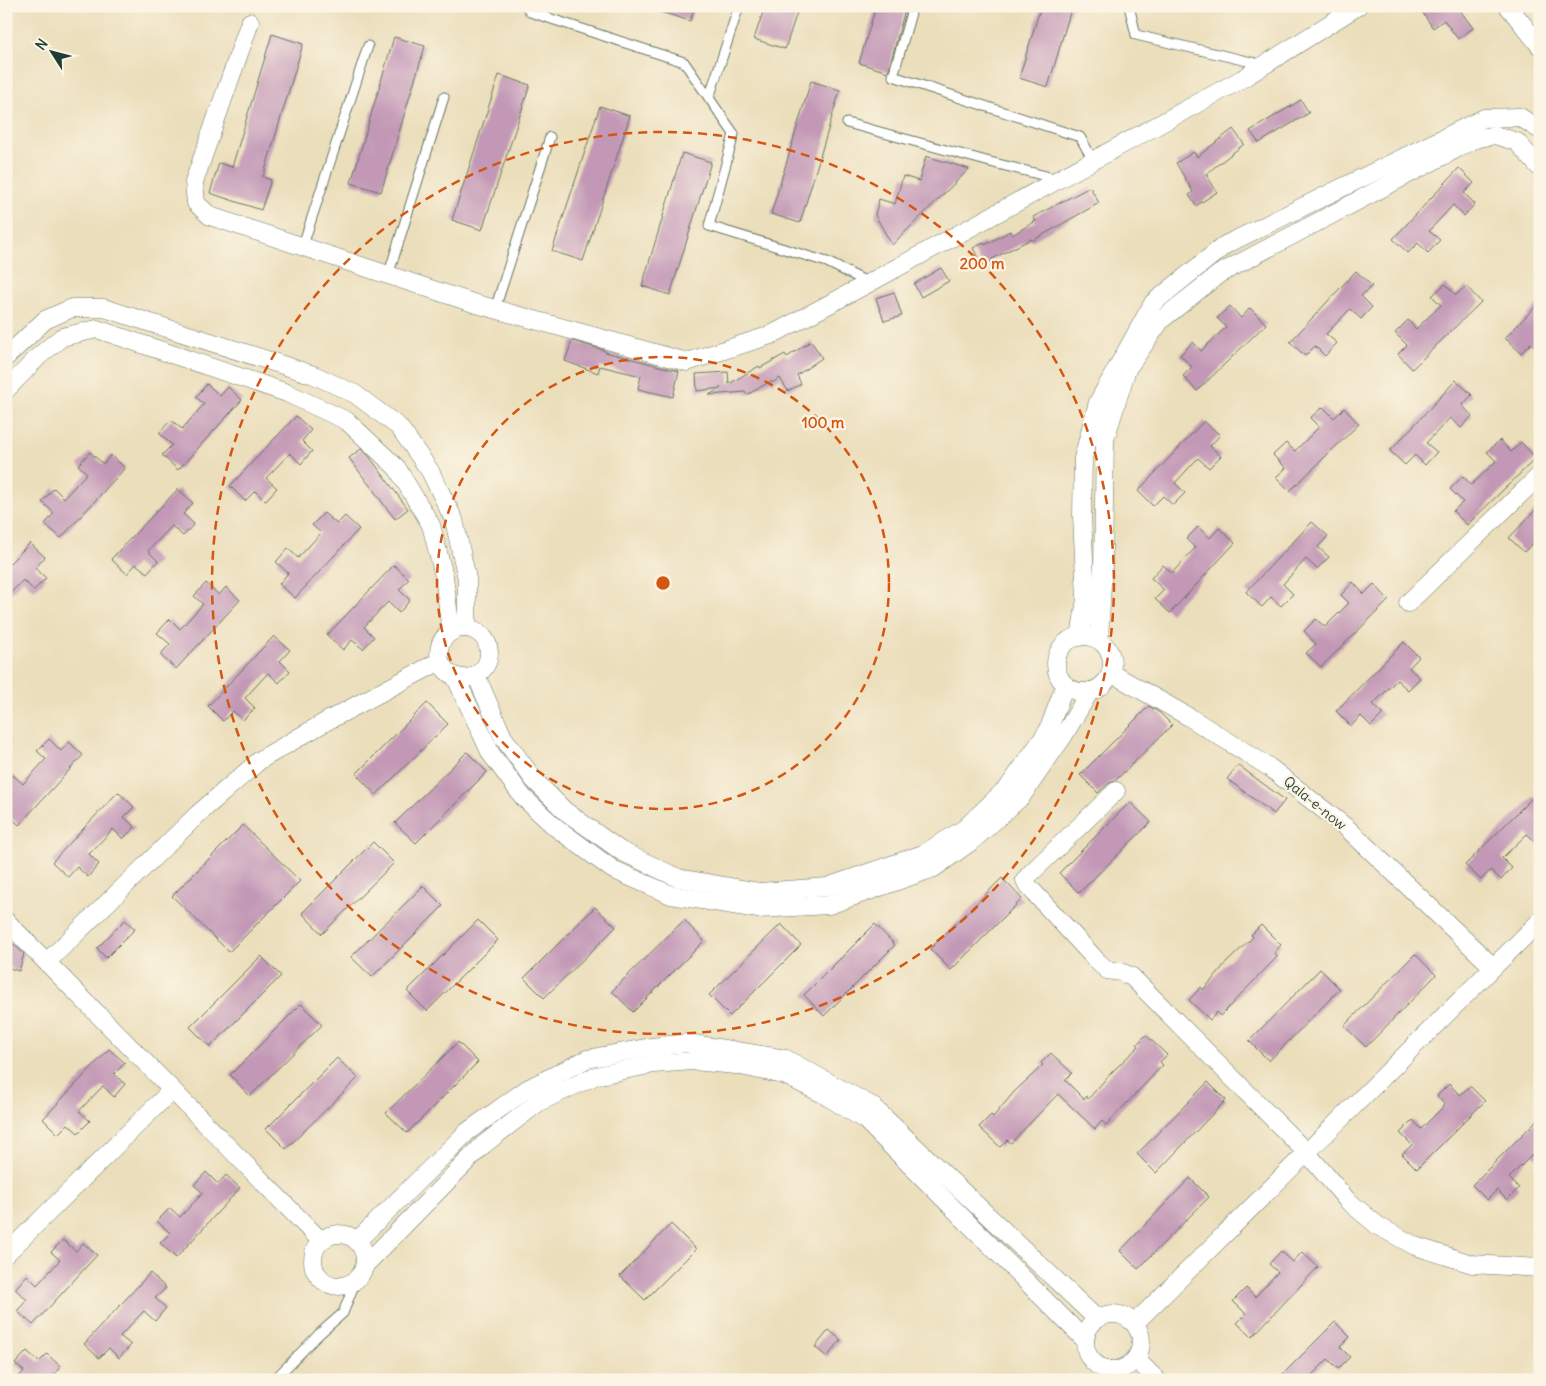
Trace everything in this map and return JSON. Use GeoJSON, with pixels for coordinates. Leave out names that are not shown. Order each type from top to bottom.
{"type":"FeatureCollection","features":[{"type":"Feature","properties":{"kind":"street"},"geometry":{"type":"LineString","coordinates":[[250,22],[194,182],[196,203],[210,216],[302,248],[495,309],[687,362],[771,335],[1242,79],[1358,6]]}},
{"type":"Feature","properties":{"kind":"street"},"geometry":{"type":"LineString","coordinates":[[1508,6],[1540,46]]}},
{"type":"Feature","properties":{"kind":"street"},"geometry":{"type":"LineString","coordinates":[[1080,637],[1086,599],[1082,516],[1083,458],[1098,402],[1153,303],[1225,245],[1484,118],[1520,117],[1540,130]]}},
{"type":"Feature","properties":{"kind":"street"},"geometry":{"type":"LineString","coordinates":[[1099,640],[1103,567],[1105,439],[1127,369],[1161,320],[1219,274],[1476,139],[1495,135],[1517,142],[1540,168]]}},
{"type":"Feature","properties":{"kind":"street"},"geometry":{"type":"LineString","coordinates":[[6,358],[44,320],[72,308],[104,308],[314,375],[355,394],[399,428],[430,471],[454,520],[467,579],[459,630]]}},
{"type":"Feature","properties":{"kind":"street"},"geometry":{"type":"LineString","coordinates":[[6,390],[39,356],[62,337],[97,329],[287,393],[347,421],[397,468],[431,524],[459,630]]}},
{"type":"Feature","properties":{"kind":"street"},"geometry":{"type":"LineString","coordinates":[[1408,604],[1540,476]]}},
{"type":"Feature","properties":{"kind":"street"},"geometry":{"type":"LineString","coordinates":[[459,630],[475,630],[486,641],[489,656],[482,670],[476,675],[462,678],[455,676],[440,661],[441,644],[445,638],[459,630]]}},
{"type":"Feature","properties":{"kind":"street"},"geometry":{"type":"LineString","coordinates":[[1080,637],[1090,637],[1099,640],[1106,646],[1111,655],[1111,673],[1106,682],[1090,692],[1073,690],[1065,685],[1057,670],[1059,652],[1064,645],[1080,637]]}},
{"type":"Feature","properties":{"kind":"street"},"geometry":{"type":"LineString","coordinates":[[46,962],[198,814],[260,760],[327,720],[440,661]]}},
{"type":"Feature","properties":{"kind":"street","name":"Qala-e-now"},"geometry":{"type":"LineString","coordinates":[[1111,673],[1189,717],[1269,766],[1347,828],[1493,967]]}},
{"type":"Feature","properties":{"kind":"street"},"geometry":{"type":"LineString","coordinates":[[476,675],[503,737],[534,780],[565,811],[621,851],[678,878],[760,892],[827,887],[923,854],[964,829],[1010,785],[1048,731],[1065,685]]}},
{"type":"Feature","properties":{"kind":"street"},"geometry":{"type":"LineString","coordinates":[[455,676],[491,754],[523,797],[554,826],[612,869],[671,895],[758,909],[829,905],[934,868],[972,841],[1021,798],[1064,735],[1090,692]]}},
{"type":"Feature","properties":{"kind":"street"},"geometry":{"type":"LineString","coordinates":[[1116,790],[1029,875],[1025,880],[1028,886],[1107,970],[1121,972],[1132,977],[1307,1154],[1348,1200],[1378,1226],[1415,1246],[1472,1264],[1540,1268]]}},
{"type":"Feature","properties":{"kind":"street"},"geometry":{"type":"LineString","coordinates":[[6,921],[321,1241]]}},
{"type":"Feature","properties":{"kind":"street"},"geometry":{"type":"LineString","coordinates":[[1135,1323],[1540,921]]}},
{"type":"Feature","properties":{"kind":"street"},"geometry":{"type":"LineString","coordinates":[[357,1241],[467,1132],[527,1089],[588,1059],[687,1043],[786,1059],[872,1106],[1097,1319]]}},
{"type":"Feature","properties":{"kind":"street"},"geometry":{"type":"LineString","coordinates":[[360,1272],[365,1256],[357,1241],[350,1236],[335,1234],[327,1236],[321,1241],[314,1252],[312,1260],[314,1269],[324,1282],[340,1286],[348,1284],[360,1272],[483,1145],[539,1102],[595,1076],[654,1064],[693,1061],[736,1065],[784,1075],[826,1095],[865,1120],[1085,1340]]}},
{"type":"Feature","properties":{"kind":"street"},"geometry":{"type":"LineString","coordinates":[[6,1254],[172,1090]]}},
{"type":"Feature","properties":{"kind":"street"},"geometry":{"type":"LineString","coordinates":[[1111,1314],[1118,1314],[1135,1323],[1142,1341],[1140,1350],[1136,1359],[1121,1375],[1102,1368],[1089,1357],[1085,1340],[1091,1325],[1097,1319],[1111,1314]]}},
{"type":"Feature","properties":{"kind":"street"},"geometry":{"type":"LineString","coordinates":[[1136,1359],[1157,1380]]}},
{"type":"Feature","properties":{"kind":"lane"},"geometry":{"type":"LineString","coordinates":[[526,6],[530,12],[684,62],[734,134],[708,226],[827,262],[869,283]]}},
{"type":"Feature","properties":{"kind":"lane"},"geometry":{"type":"LineString","coordinates":[[709,98],[739,6]]}},
{"type":"Feature","properties":{"kind":"lane"},"geometry":{"type":"LineString","coordinates":[[913,6],[893,76],[1080,137],[1093,160]]}},
{"type":"Feature","properties":{"kind":"lane"},"geometry":{"type":"LineString","coordinates":[[1129,6],[1136,35],[1264,65]]}},
{"type":"Feature","properties":{"kind":"lane"},"geometry":{"type":"LineString","coordinates":[[302,248],[368,46]]}},
{"type":"Feature","properties":{"kind":"lane"},"geometry":{"type":"LineString","coordinates":[[388,276],[444,97]]}},
{"type":"Feature","properties":{"kind":"lane"},"geometry":{"type":"LineString","coordinates":[[847,123],[1058,179]]}},
{"type":"Feature","properties":{"kind":"lane"},"geometry":{"type":"LineString","coordinates":[[495,309],[550,137]]}},
{"type":"Feature","properties":{"kind":"lane"},"geometry":{"type":"LineString","coordinates":[[274,1380],[319,1334],[343,1313],[360,1272]]}},
{"type":"Feature","properties":{"kind":"building"},"geometry":{"type":"Polygon","coordinates":[[[652,6],[695,6],[690,21],[652,9],[652,6]]]}},
{"type":"Feature","properties":{"kind":"building"},"geometry":{"type":"Polygon","coordinates":[[[765,6],[799,6],[785,49],[754,39],[765,6]]]}},
{"type":"Feature","properties":{"kind":"building"},"geometry":{"type":"Polygon","coordinates":[[[876,6],[906,6],[888,72],[859,63],[876,6]]]}},
{"type":"Feature","properties":{"kind":"building"},"geometry":{"type":"Polygon","coordinates":[[[1041,6],[1072,6],[1048,87],[1019,78],[1041,6]]]}},
{"type":"Feature","properties":{"kind":"building"},"geometry":{"type":"Polygon","coordinates":[[[1418,6],[1463,6],[1459,9],[1473,28],[1458,39],[1444,20],[1433,28],[1418,6]]]}},
{"type":"Feature","properties":{"kind":"building"},"geometry":{"type":"Polygon","coordinates":[[[272,34],[303,44],[263,177],[271,180],[261,210],[210,193],[219,163],[232,167],[272,34]]]}},
{"type":"Feature","properties":{"kind":"building"},"geometry":{"type":"Polygon","coordinates":[[[394,37],[425,46],[381,192],[351,183],[394,37]]]}},
{"type":"Feature","properties":{"kind":"building"},"geometry":{"type":"Polygon","coordinates":[[[499,75],[530,85],[482,230],[452,220],[499,75]]]}},
{"type":"Feature","properties":{"kind":"building"},"geometry":{"type":"Polygon","coordinates":[[[811,81],[840,90],[800,223],[771,214],[811,81]]]}},
{"type":"Feature","properties":{"kind":"building"},"geometry":{"type":"Polygon","coordinates":[[[1301,100],[1309,113],[1259,143],[1250,131],[1301,100]]]}},
{"type":"Feature","properties":{"kind":"building"},"geometry":{"type":"Polygon","coordinates":[[[600,106],[630,116],[583,261],[552,251],[600,106]]]}},
{"type":"Feature","properties":{"kind":"building"},"geometry":{"type":"Polygon","coordinates":[[[1233,129],[1244,144],[1206,174],[1217,192],[1196,206],[1189,195],[1193,192],[1176,163],[1194,152],[1197,157],[1233,129]]]}},
{"type":"Feature","properties":{"kind":"building"},"geometry":{"type":"Polygon","coordinates":[[[682,153],[711,162],[670,295],[642,286],[682,153]]]}},
{"type":"Feature","properties":{"kind":"building"},"geometry":{"type":"Polygon","coordinates":[[[926,156],[969,169],[892,245],[875,215],[879,199],[895,204],[903,176],[919,181],[926,156]]]}},
{"type":"Feature","properties":{"kind":"building"},"geometry":{"type":"Polygon","coordinates":[[[1459,168],[1474,183],[1464,193],[1475,204],[1464,216],[1453,205],[1429,231],[1440,240],[1428,253],[1418,243],[1408,253],[1393,239],[1459,168]]]}},
{"type":"Feature","properties":{"kind":"building"},"geometry":{"type":"Polygon","coordinates":[[[1090,187],[1099,203],[1032,241],[1031,239],[982,266],[973,248],[984,243],[985,245],[1010,231],[1012,235],[1036,221],[1033,217],[1090,187]]]}},
{"type":"Feature","properties":{"kind":"building"},"geometry":{"type":"Polygon","coordinates":[[[941,268],[949,281],[921,297],[914,284],[941,268]]]}},
{"type":"Feature","properties":{"kind":"building"},"geometry":{"type":"Polygon","coordinates":[[[1356,271],[1372,286],[1361,296],[1372,307],[1361,319],[1350,309],[1326,334],[1337,343],[1325,356],[1315,346],[1305,356],[1290,342],[1356,271]]]}},
{"type":"Feature","properties":{"kind":"building"},"geometry":{"type":"Polygon","coordinates":[[[1445,284],[1456,295],[1466,286],[1481,302],[1412,369],[1398,354],[1407,345],[1395,333],[1408,320],[1416,329],[1441,305],[1432,296],[1445,284]]]}},
{"type":"Feature","properties":{"kind":"building"},"geometry":{"type":"Polygon","coordinates":[[[894,292],[902,316],[884,321],[876,298],[894,292]]]}},
{"type":"Feature","properties":{"kind":"building"},"geometry":{"type":"Polygon","coordinates":[[[1540,302],[1540,352],[1531,343],[1521,353],[1505,338],[1540,302]]]}},
{"type":"Feature","properties":{"kind":"building"},"geometry":{"type":"Polygon","coordinates":[[[1230,306],[1241,318],[1250,308],[1266,324],[1197,391],[1183,376],[1192,367],[1180,355],[1193,342],[1201,351],[1226,327],[1217,318],[1230,306]]]}},
{"type":"Feature","properties":{"kind":"building"},"geometry":{"type":"Polygon","coordinates":[[[572,341],[605,352],[679,371],[673,397],[638,389],[641,376],[600,366],[598,373],[565,361],[572,341]]]}},
{"type":"Feature","properties":{"kind":"building"},"geometry":{"type":"Polygon","coordinates":[[[811,341],[822,358],[797,375],[801,384],[788,391],[780,378],[747,395],[745,392],[709,395],[721,388],[697,391],[696,374],[728,372],[729,384],[759,366],[760,368],[785,354],[787,357],[811,341]]]}},
{"type":"Feature","properties":{"kind":"building"},"geometry":{"type":"Polygon","coordinates":[[[1456,380],[1472,395],[1462,405],[1472,416],[1461,428],[1450,418],[1426,443],[1437,452],[1425,465],[1415,455],[1405,465],[1390,451],[1456,380]]]}},
{"type":"Feature","properties":{"kind":"building"},"geometry":{"type":"Polygon","coordinates":[[[207,384],[220,396],[228,387],[242,400],[178,470],[162,455],[172,445],[159,433],[171,420],[182,429],[204,404],[196,397],[207,384]]]}},
{"type":"Feature","properties":{"kind":"building"},"geometry":{"type":"Polygon","coordinates":[[[1323,407],[1334,418],[1344,408],[1359,424],[1290,491],[1276,477],[1286,468],[1273,455],[1286,443],[1295,451],[1319,427],[1310,418],[1323,407]]]}},
{"type":"Feature","properties":{"kind":"building"},"geometry":{"type":"Polygon","coordinates":[[[296,416],[311,430],[302,441],[312,451],[301,464],[290,453],[266,478],[277,488],[265,501],[255,491],[245,501],[230,486],[296,416]]]}},
{"type":"Feature","properties":{"kind":"building"},"geometry":{"type":"Polygon","coordinates":[[[1204,421],[1220,435],[1210,446],[1221,456],[1209,468],[1198,458],[1175,483],[1185,493],[1173,505],[1163,496],[1153,506],[1138,491],[1204,421]]]}},
{"type":"Feature","properties":{"kind":"building"},"geometry":{"type":"Polygon","coordinates":[[[1500,440],[1511,452],[1521,442],[1536,458],[1467,525],[1453,511],[1463,502],[1450,489],[1463,476],[1471,485],[1496,461],[1487,452],[1500,440]]]}},
{"type":"Feature","properties":{"kind":"building"},"geometry":{"type":"Polygon","coordinates":[[[361,449],[369,456],[408,509],[395,519],[349,458],[361,449]]]}},
{"type":"Feature","properties":{"kind":"building"},"geometry":{"type":"Polygon","coordinates":[[[90,452],[103,464],[111,455],[125,468],[61,538],[45,524],[54,513],[42,502],[54,488],[64,498],[87,473],[78,465],[90,452]]]}},
{"type":"Feature","properties":{"kind":"building"},"geometry":{"type":"Polygon","coordinates":[[[178,489],[193,503],[183,514],[194,524],[183,536],[172,526],[148,551],[158,561],[147,573],[136,564],[127,574],[111,559],[178,489]]]}},
{"type":"Feature","properties":{"kind":"building"},"geometry":{"type":"Polygon","coordinates":[[[1540,505],[1540,547],[1534,542],[1524,552],[1509,538],[1540,505]]]}},
{"type":"Feature","properties":{"kind":"building"},"geometry":{"type":"Polygon","coordinates":[[[324,513],[337,524],[345,516],[359,529],[295,598],[279,584],[288,573],[276,562],[288,548],[298,558],[321,533],[312,525],[324,513]]]}},
{"type":"Feature","properties":{"kind":"building"},"geometry":{"type":"Polygon","coordinates":[[[1312,522],[1328,536],[1318,547],[1329,557],[1317,569],[1306,559],[1283,584],[1293,594],[1281,606],[1271,597],[1262,607],[1246,592],[1312,522]]]}},
{"type":"Feature","properties":{"kind":"building"},"geometry":{"type":"Polygon","coordinates":[[[1198,527],[1210,538],[1219,528],[1235,543],[1170,613],[1155,599],[1164,590],[1151,578],[1163,565],[1172,573],[1195,548],[1186,539],[1198,527]]]}},
{"type":"Feature","properties":{"kind":"building"},"geometry":{"type":"Polygon","coordinates":[[[30,543],[45,557],[35,568],[46,578],[34,590],[23,580],[6,598],[6,567],[30,543]]]}},
{"type":"Feature","properties":{"kind":"building"},"geometry":{"type":"Polygon","coordinates":[[[394,565],[409,579],[399,590],[410,600],[399,613],[388,602],[364,627],[374,637],[363,649],[352,640],[343,650],[327,635],[394,565]]]}},
{"type":"Feature","properties":{"kind":"building"},"geometry":{"type":"Polygon","coordinates":[[[1353,582],[1364,594],[1374,584],[1389,600],[1321,667],[1306,653],[1316,644],[1304,631],[1316,619],[1325,627],[1349,603],[1341,595],[1353,582]]]}},
{"type":"Feature","properties":{"kind":"building"},"geometry":{"type":"Polygon","coordinates":[[[206,583],[219,595],[226,587],[240,600],[176,669],[160,655],[170,644],[157,633],[170,619],[180,629],[203,604],[194,596],[206,583]]]}},
{"type":"Feature","properties":{"kind":"building"},"geometry":{"type":"Polygon","coordinates":[[[274,636],[290,650],[280,661],[290,671],[279,683],[268,673],[245,698],[255,708],[243,720],[233,711],[223,721],[208,706],[274,636]]]}},
{"type":"Feature","properties":{"kind":"building"},"geometry":{"type":"Polygon","coordinates":[[[1404,642],[1419,657],[1409,668],[1420,678],[1408,690],[1397,680],[1373,704],[1383,714],[1371,726],[1361,716],[1351,726],[1336,711],[1404,642]]]}},
{"type":"Feature","properties":{"kind":"building"},"geometry":{"type":"Polygon","coordinates":[[[427,703],[448,724],[376,795],[356,774],[427,703]]]}},
{"type":"Feature","properties":{"kind":"building"},"geometry":{"type":"Polygon","coordinates":[[[1149,706],[1160,713],[1172,725],[1115,781],[1109,783],[1098,793],[1080,775],[1149,706]]]}},
{"type":"Feature","properties":{"kind":"building"},"geometry":{"type":"Polygon","coordinates":[[[49,739],[61,751],[69,742],[83,755],[19,825],[6,813],[6,807],[13,800],[6,794],[6,781],[13,775],[23,784],[46,759],[37,751],[49,739]]]}},
{"type":"Feature","properties":{"kind":"building"},"geometry":{"type":"Polygon","coordinates":[[[467,752],[487,772],[416,843],[395,823],[467,752]]]}},
{"type":"Feature","properties":{"kind":"building"},"geometry":{"type":"Polygon","coordinates":[[[1238,765],[1285,800],[1274,814],[1227,779],[1238,765]]]}},
{"type":"Feature","properties":{"kind":"building"},"geometry":{"type":"Polygon","coordinates":[[[118,792],[134,807],[124,817],[135,827],[123,839],[113,829],[89,854],[99,864],[88,877],[77,867],[68,877],[52,862],[118,792]]]}},
{"type":"Feature","properties":{"kind":"building"},"geometry":{"type":"Polygon","coordinates":[[[1534,796],[1540,802],[1540,846],[1527,834],[1502,858],[1512,868],[1501,880],[1491,870],[1481,880],[1465,865],[1534,796]]]}},
{"type":"Feature","properties":{"kind":"building"},"geometry":{"type":"Polygon","coordinates":[[[1130,802],[1151,822],[1079,893],[1059,873],[1130,802]]]}},
{"type":"Feature","properties":{"kind":"building"},"geometry":{"type":"Polygon","coordinates":[[[243,825],[300,881],[229,952],[172,896],[243,825]]]}},
{"type":"Feature","properties":{"kind":"building"},"geometry":{"type":"Polygon","coordinates":[[[373,842],[394,863],[322,934],[302,913],[373,842]]]}},
{"type":"Feature","properties":{"kind":"building"},"geometry":{"type":"Polygon","coordinates":[[[1002,878],[1022,899],[951,970],[930,949],[1002,878]]]}},
{"type":"Feature","properties":{"kind":"building"},"geometry":{"type":"Polygon","coordinates":[[[423,886],[443,906],[372,977],[351,957],[423,886]]]}},
{"type":"Feature","properties":{"kind":"building"},"geometry":{"type":"Polygon","coordinates":[[[595,907],[616,927],[544,998],[524,978],[595,907]]]}},
{"type":"Feature","properties":{"kind":"building"},"geometry":{"type":"Polygon","coordinates":[[[125,920],[135,929],[106,958],[97,948],[125,920]]]}},
{"type":"Feature","properties":{"kind":"building"},"geometry":{"type":"Polygon","coordinates":[[[478,920],[498,940],[427,1011],[407,991],[478,920]]]}},
{"type":"Feature","properties":{"kind":"building"},"geometry":{"type":"Polygon","coordinates":[[[684,920],[704,941],[633,1012],[612,991],[684,920]]]}},
{"type":"Feature","properties":{"kind":"building"},"geometry":{"type":"Polygon","coordinates":[[[781,924],[801,945],[730,1016],[709,995],[781,924]]]}},
{"type":"Feature","properties":{"kind":"building"},"geometry":{"type":"Polygon","coordinates":[[[875,924],[895,945],[824,1016],[804,995],[875,924]]]}},
{"type":"Feature","properties":{"kind":"building"},"geometry":{"type":"Polygon","coordinates":[[[1261,925],[1281,945],[1274,953],[1278,956],[1220,1016],[1217,1012],[1210,1020],[1189,1000],[1201,987],[1203,990],[1225,964],[1253,937],[1251,935],[1261,925]]]}},
{"type":"Feature","properties":{"kind":"building"},"geometry":{"type":"Polygon","coordinates":[[[6,941],[12,943],[24,954],[19,971],[6,967],[6,941]]]}},
{"type":"Feature","properties":{"kind":"building"},"geometry":{"type":"Polygon","coordinates":[[[1415,954],[1436,975],[1366,1047],[1344,1026],[1415,954]]]}},
{"type":"Feature","properties":{"kind":"building"},"geometry":{"type":"Polygon","coordinates":[[[261,956],[281,976],[210,1047],[190,1027],[261,956]]]}},
{"type":"Feature","properties":{"kind":"building"},"geometry":{"type":"Polygon","coordinates":[[[1320,969],[1340,989],[1269,1061],[1249,1041],[1320,969]]]}},
{"type":"Feature","properties":{"kind":"building"},"geometry":{"type":"Polygon","coordinates":[[[301,1004],[322,1025],[250,1096],[230,1075],[301,1004]]]}},
{"type":"Feature","properties":{"kind":"building"},"geometry":{"type":"Polygon","coordinates":[[[1146,1035],[1167,1055],[1160,1062],[1163,1065],[1106,1125],[1102,1121],[1095,1129],[1058,1094],[1011,1143],[1007,1140],[1000,1147],[979,1127],[991,1115],[993,1117],[1015,1091],[1043,1065],[1041,1063],[1051,1053],[1072,1073],[1065,1080],[1084,1099],[1086,1096],[1088,1099],[1139,1046],[1137,1044],[1146,1035]]]}},
{"type":"Feature","properties":{"kind":"building"},"geometry":{"type":"Polygon","coordinates":[[[458,1042],[478,1062],[407,1133],[386,1113],[458,1042]]]}},
{"type":"Feature","properties":{"kind":"building"},"geometry":{"type":"Polygon","coordinates":[[[109,1049],[125,1063],[114,1074],[125,1084],[114,1097],[103,1086],[79,1111],[90,1121],[78,1133],[68,1124],[58,1134],[43,1119],[109,1049]]]}},
{"type":"Feature","properties":{"kind":"building"},"geometry":{"type":"Polygon","coordinates":[[[337,1058],[358,1078],[286,1149],[266,1129],[337,1058]]]}},
{"type":"Feature","properties":{"kind":"building"},"geometry":{"type":"Polygon","coordinates":[[[1208,1082],[1226,1100],[1156,1173],[1137,1154],[1208,1082]]]}},
{"type":"Feature","properties":{"kind":"building"},"geometry":{"type":"Polygon","coordinates":[[[1449,1084],[1460,1095],[1470,1086],[1485,1101],[1417,1169],[1402,1154],[1412,1145],[1400,1133],[1413,1120],[1421,1129],[1445,1105],[1437,1096],[1449,1084]]]}},
{"type":"Feature","properties":{"kind":"building"},"geometry":{"type":"Polygon","coordinates":[[[1540,1117],[1540,1160],[1533,1154],[1509,1178],[1519,1188],[1507,1200],[1497,1190],[1487,1200],[1472,1185],[1540,1117]]]}},
{"type":"Feature","properties":{"kind":"building"},"geometry":{"type":"Polygon","coordinates":[[[206,1172],[218,1184],[226,1175],[240,1188],[176,1258],[160,1243],[170,1233],[157,1221],[170,1208],[180,1217],[203,1193],[194,1185],[206,1172]]]}},
{"type":"Feature","properties":{"kind":"building"},"geometry":{"type":"Polygon","coordinates":[[[1190,1178],[1209,1197],[1138,1269],[1120,1251],[1190,1178]]]}},
{"type":"Feature","properties":{"kind":"building"},"geometry":{"type":"Polygon","coordinates":[[[671,1224],[696,1249],[645,1300],[620,1276],[671,1224]]]}},
{"type":"Feature","properties":{"kind":"building"},"geometry":{"type":"Polygon","coordinates":[[[63,1240],[76,1251],[83,1243],[97,1255],[33,1325],[17,1311],[27,1300],[15,1289],[27,1275],[37,1285],[60,1260],[51,1252],[63,1240]]]}},
{"type":"Feature","properties":{"kind":"building"},"geometry":{"type":"Polygon","coordinates":[[[1281,1251],[1293,1262],[1302,1252],[1318,1267],[1252,1337],[1237,1323],[1246,1314],[1233,1301],[1246,1288],[1255,1297],[1278,1272],[1269,1264],[1281,1251]]]}},
{"type":"Feature","properties":{"kind":"building"},"geometry":{"type":"Polygon","coordinates":[[[150,1273],[166,1288],[155,1298],[166,1308],[155,1321],[144,1311],[120,1336],[131,1345],[119,1358],[109,1348],[99,1358],[84,1344],[150,1273]]]}},
{"type":"Feature","properties":{"kind":"building"},"geometry":{"type":"Polygon","coordinates":[[[1335,1322],[1350,1337],[1340,1347],[1350,1357],[1338,1369],[1328,1359],[1307,1380],[1277,1380],[1335,1322]]]}},
{"type":"Feature","properties":{"kind":"building"},"geometry":{"type":"Polygon","coordinates":[[[829,1330],[841,1340],[827,1357],[815,1347],[829,1330]]]}},
{"type":"Feature","properties":{"kind":"building"},"geometry":{"type":"Polygon","coordinates":[[[27,1351],[39,1362],[47,1354],[61,1367],[49,1380],[16,1380],[24,1371],[15,1364],[27,1351]]]}}]}
